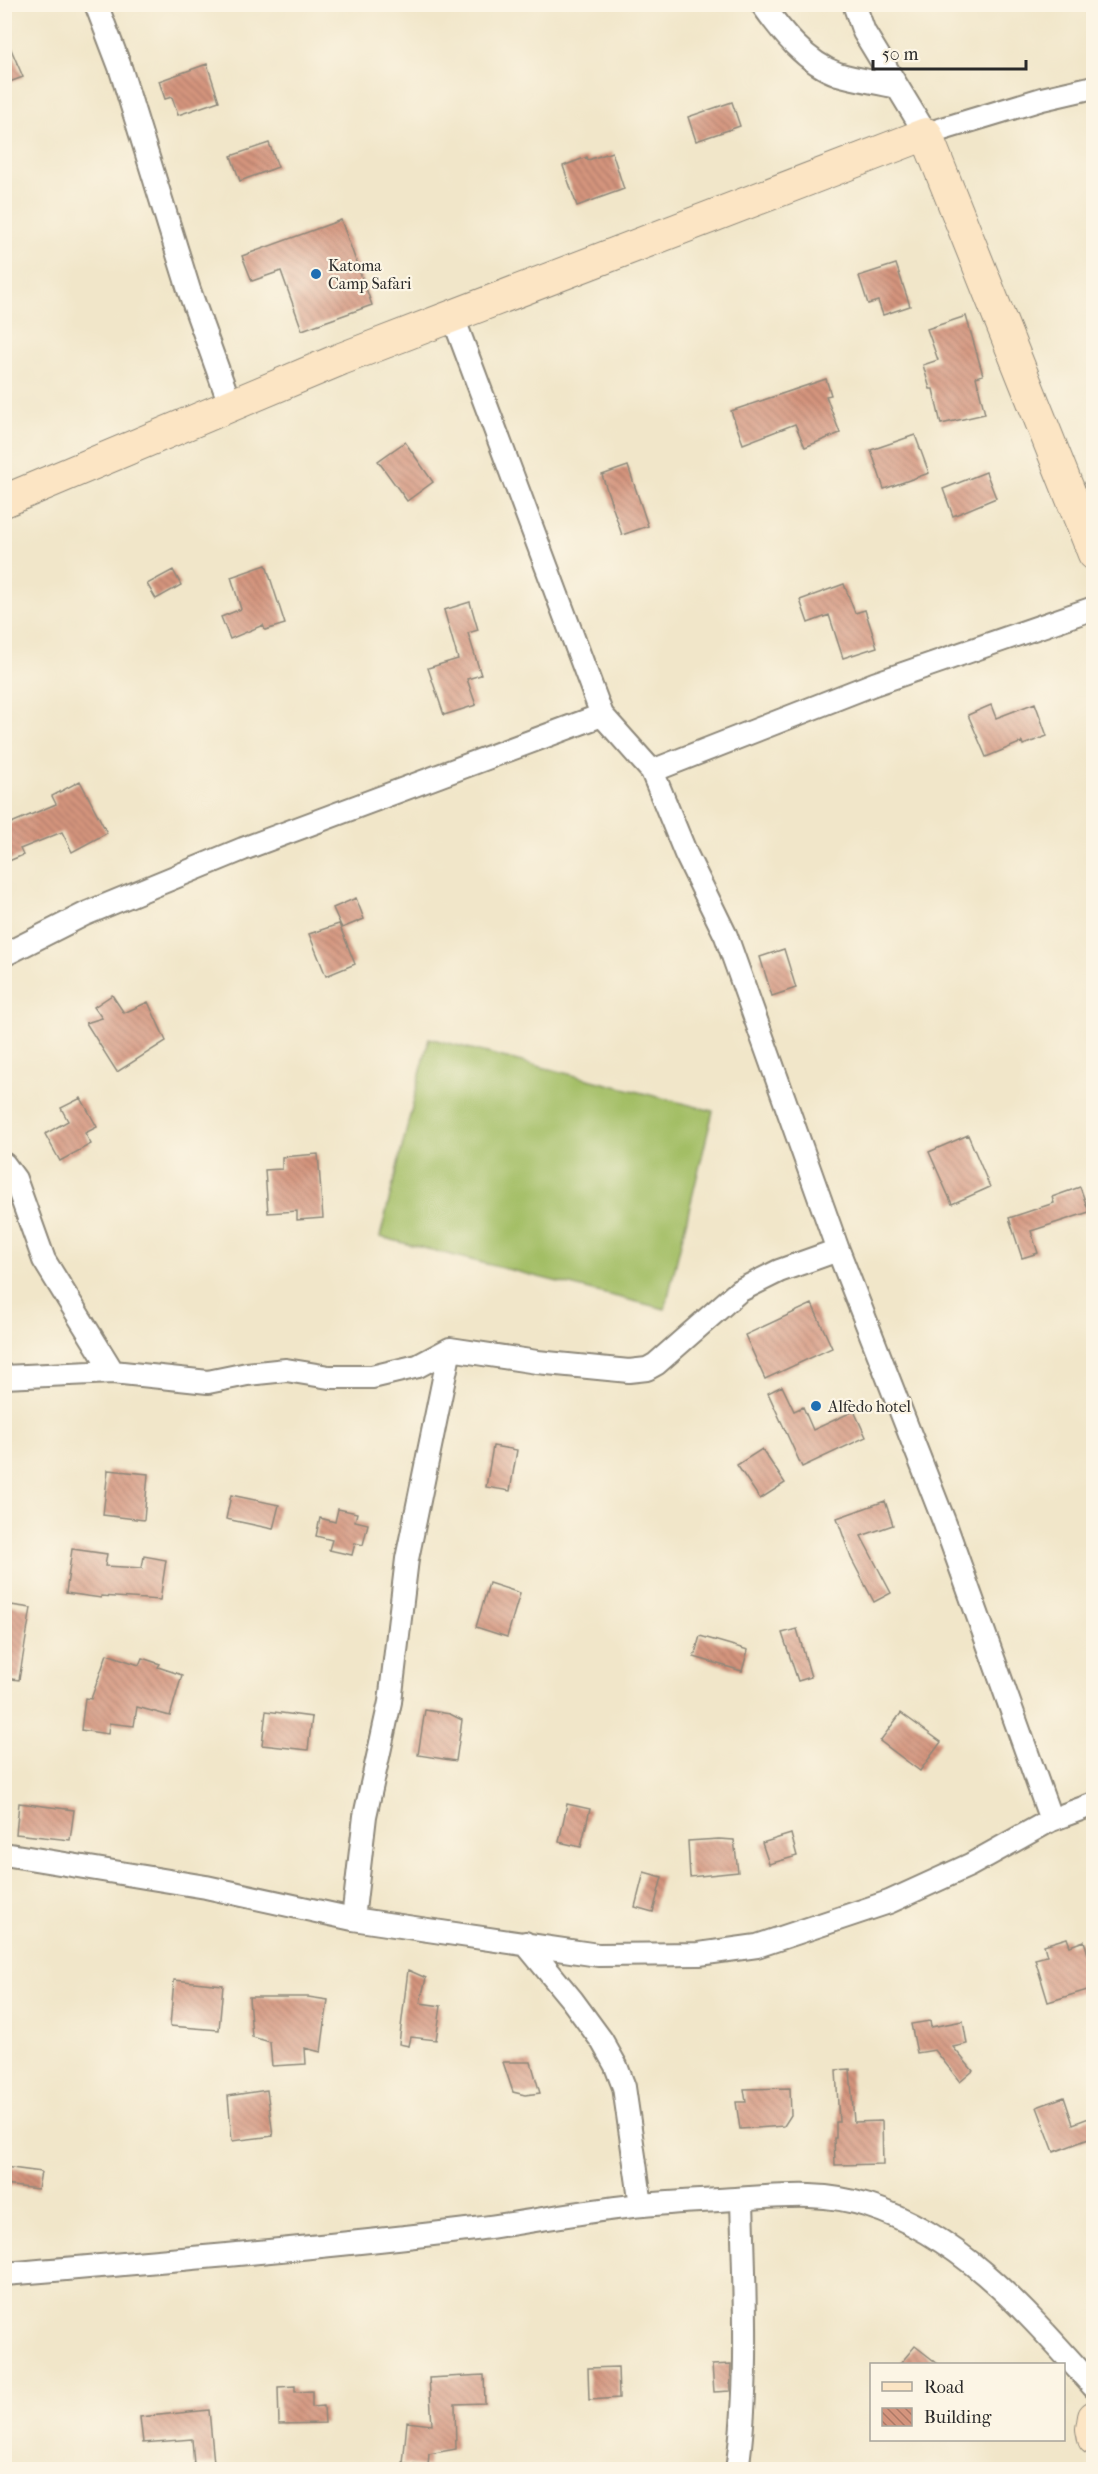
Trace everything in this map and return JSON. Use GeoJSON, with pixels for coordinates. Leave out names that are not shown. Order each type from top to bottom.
{"type":"FeatureCollection","features":[{"type":"Feature","properties":{"kind":"street"},"geometry":{"type":"LineString","coordinates":[[96,4],[120,67],[189,290],[230,404]]}},
{"type":"Feature","properties":{"kind":"street"},"geometry":{"type":"LineString","coordinates":[[762,4],[782,30],[816,63],[839,74],[897,87]]}},
{"type":"Feature","properties":{"kind":"street"},"geometry":{"type":"LineString","coordinates":[[854,4],[864,32],[926,135],[1094,554]]}},
{"type":"Feature","properties":{"kind":"street"},"geometry":{"type":"LineString","coordinates":[[4,501],[230,404],[926,135],[1042,99],[1094,87]]}},
{"type":"Feature","properties":{"kind":"street"},"geometry":{"type":"LineString","coordinates":[[453,317],[602,716],[652,771],[686,854],[726,936],[838,1250],[945,1524],[1051,1820]]}},
{"type":"Feature","properties":{"kind":"street"},"geometry":{"type":"LineString","coordinates":[[652,771],[874,684],[1094,608]]}},
{"type":"Feature","properties":{"kind":"street"},"geometry":{"type":"LineString","coordinates":[[4,955],[85,914],[243,849],[602,716]]}},
{"type":"Feature","properties":{"kind":"street"},"geometry":{"type":"LineString","coordinates":[[4,1164],[15,1179],[44,1260],[113,1372]]}},
{"type":"Feature","properties":{"kind":"street"},"geometry":{"type":"LineString","coordinates":[[4,1377],[113,1372],[208,1382],[247,1374],[286,1370],[328,1377],[372,1377],[418,1366],[450,1349],[537,1362],[629,1371],[647,1369],[656,1364],[739,1291],[779,1271],[838,1250]]}},
{"type":"Feature","properties":{"kind":"street"},"geometry":{"type":"LineString","coordinates":[[353,1919],[365,1816],[390,1702],[407,1559],[450,1349]]}},
{"type":"Feature","properties":{"kind":"street"},"geometry":{"type":"LineString","coordinates":[[4,1854],[206,1887],[353,1919],[598,1955],[699,1954],[757,1946],[889,1902],[970,1865],[1051,1820],[1094,1804]]}},
{"type":"Feature","properties":{"kind":"street"},"geometry":{"type":"LineString","coordinates":[[525,1943],[572,2000],[602,2041],[616,2066],[624,2087],[641,2205]]}},
{"type":"Feature","properties":{"kind":"street"},"geometry":{"type":"LineString","coordinates":[[4,2274],[205,2259],[477,2229],[641,2205],[804,2194],[841,2198],[872,2206],[914,2226],[967,2258],[1031,2317],[1094,2387]]}},
{"type":"Feature","properties":{"kind":"street"},"geometry":{"type":"LineString","coordinates":[[737,2469],[743,2423],[745,2307],[742,2199]]}},
{"type":"Feature","properties":{"kind":"street"},"geometry":{"type":"LineString","coordinates":[[1094,2417],[1092,2428],[1094,2439]]}},
{"type":"Feature","properties":{"kind":"green space"},"geometry":{"type":"Polygon","coordinates":[[[429,1038],[713,1111],[665,1309],[380,1237],[429,1038]]]}},
{"type":"Feature","properties":{"kind":"building"},"geometry":{"type":"Polygon","coordinates":[[[4,33],[23,77],[4,84],[4,33]]]}},
{"type":"Feature","properties":{"kind":"building"},"geometry":{"type":"Polygon","coordinates":[[[207,64],[219,101],[178,115],[172,97],[165,99],[159,81],[207,64]]]}},
{"type":"Feature","properties":{"kind":"building"},"geometry":{"type":"Polygon","coordinates":[[[732,102],[740,126],[696,141],[688,117],[732,102]]]}},
{"type":"Feature","properties":{"kind":"building"},"geometry":{"type":"Polygon","coordinates":[[[269,143],[278,167],[240,181],[231,156],[269,143]]]}},
{"type":"Feature","properties":{"kind":"building"},"geometry":{"type":"Polygon","coordinates":[[[612,152],[624,189],[577,206],[563,166],[587,157],[588,160],[612,152]]]}},
{"type":"Feature","properties":{"kind":"building"},"geometry":{"type":"Polygon","coordinates":[[[341,220],[372,305],[302,330],[281,271],[252,281],[242,256],[341,220]]]}},
{"type":"Feature","properties":{"kind":"building"},"geometry":{"type":"Polygon","coordinates":[[[896,264],[910,306],[883,315],[878,301],[868,304],[859,276],[896,264]]]}},
{"type":"Feature","properties":{"kind":"building"},"geometry":{"type":"Polygon","coordinates":[[[966,316],[983,375],[976,377],[985,414],[941,424],[933,389],[930,389],[923,365],[938,360],[927,329],[966,316]]]}},
{"type":"Feature","properties":{"kind":"building"},"geometry":{"type":"Polygon","coordinates":[[[826,379],[831,395],[826,396],[840,433],[805,447],[795,424],[743,444],[731,411],[826,379]]]}},
{"type":"Feature","properties":{"kind":"building"},"geometry":{"type":"Polygon","coordinates":[[[915,435],[929,473],[884,489],[871,450],[915,435]]]}},
{"type":"Feature","properties":{"kind":"building"},"geometry":{"type":"Polygon","coordinates":[[[405,442],[433,482],[407,501],[378,461],[405,442]]]}},
{"type":"Feature","properties":{"kind":"building"},"geometry":{"type":"Polygon","coordinates":[[[628,466],[648,526],[622,535],[602,475],[628,466]]]}},
{"type":"Feature","properties":{"kind":"building"},"geometry":{"type":"Polygon","coordinates":[[[986,472],[996,498],[953,516],[943,489],[986,472]]]}},
{"type":"Feature","properties":{"kind":"building"},"geometry":{"type":"Polygon","coordinates":[[[266,565],[285,624],[265,630],[263,625],[230,639],[221,617],[241,609],[231,577],[266,565]]]}},
{"type":"Feature","properties":{"kind":"building"},"geometry":{"type":"Polygon","coordinates":[[[173,570],[181,585],[156,599],[147,584],[173,570]]]}},
{"type":"Feature","properties":{"kind":"building"},"geometry":{"type":"Polygon","coordinates":[[[844,584],[855,613],[865,610],[877,647],[843,658],[829,615],[808,623],[800,600],[844,584]]]}},
{"type":"Feature","properties":{"kind":"building"},"geometry":{"type":"Polygon","coordinates":[[[470,602],[478,630],[468,633],[481,675],[467,679],[476,705],[444,715],[428,668],[458,659],[444,610],[470,602]]]}},
{"type":"Feature","properties":{"kind":"building"},"geometry":{"type":"Polygon","coordinates":[[[1035,703],[1047,736],[1023,745],[1022,742],[986,757],[968,715],[991,705],[996,718],[1035,703]]]}},
{"type":"Feature","properties":{"kind":"building"},"geometry":{"type":"Polygon","coordinates":[[[80,781],[107,833],[72,852],[62,832],[20,849],[23,855],[4,863],[4,814],[9,824],[56,804],[52,796],[80,781]]]}},
{"type":"Feature","properties":{"kind":"building"},"geometry":{"type":"Polygon","coordinates":[[[356,898],[364,919],[342,928],[333,908],[356,898]]]}},
{"type":"Feature","properties":{"kind":"building"},"geometry":{"type":"Polygon","coordinates":[[[339,924],[355,964],[326,976],[309,934],[339,924]]]}},
{"type":"Feature","properties":{"kind":"building"},"geometry":{"type":"Polygon","coordinates":[[[784,949],[796,988],[772,996],[760,957],[784,949]]]}},
{"type":"Feature","properties":{"kind":"building"},"geometry":{"type":"Polygon","coordinates":[[[112,995],[124,1013],[148,1002],[166,1041],[117,1072],[86,1023],[102,1018],[94,1007],[112,995]]]}},
{"type":"Feature","properties":{"kind":"building"},"geometry":{"type":"Polygon","coordinates":[[[81,1098],[97,1127],[85,1133],[91,1144],[60,1161],[45,1134],[68,1121],[61,1108],[81,1098]]]}},
{"type":"Feature","properties":{"kind":"building"},"geometry":{"type":"Polygon","coordinates":[[[968,1135],[990,1187],[952,1204],[929,1152],[968,1135]]]}},
{"type":"Feature","properties":{"kind":"building"},"geometry":{"type":"Polygon","coordinates":[[[318,1154],[323,1218],[297,1220],[297,1211],[268,1213],[265,1170],[282,1169],[282,1157],[318,1154]]]}},
{"type":"Feature","properties":{"kind":"building"},"geometry":{"type":"Polygon","coordinates":[[[1080,1187],[1089,1212],[1031,1231],[1038,1253],[1022,1258],[1009,1218],[1054,1203],[1052,1197],[1080,1187]]]}},
{"type":"Feature","properties":{"kind":"building"},"geometry":{"type":"Polygon","coordinates":[[[812,1304],[832,1348],[765,1379],[745,1335],[812,1304]]]}},
{"type":"Feature","properties":{"kind":"building"},"geometry":{"type":"Polygon","coordinates":[[[782,1386],[794,1411],[803,1407],[813,1430],[854,1411],[866,1437],[802,1467],[768,1393],[782,1386]]]}},
{"type":"Feature","properties":{"kind":"building"},"geometry":{"type":"Polygon","coordinates":[[[493,1446],[517,1450],[510,1491],[486,1487],[493,1446]]]}},
{"type":"Feature","properties":{"kind":"building"},"geometry":{"type":"Polygon","coordinates":[[[762,1449],[785,1483],[760,1499],[737,1465],[762,1449]]]}},
{"type":"Feature","properties":{"kind":"building"},"geometry":{"type":"Polygon","coordinates":[[[108,1470],[148,1474],[144,1520],[103,1515],[108,1470]]]}},
{"type":"Feature","properties":{"kind":"building"},"geometry":{"type":"Polygon","coordinates":[[[231,1495],[279,1505],[273,1529],[226,1519],[231,1495]]]}},
{"type":"Feature","properties":{"kind":"building"},"geometry":{"type":"Polygon","coordinates":[[[885,1501],[893,1525],[861,1536],[891,1593],[874,1602],[851,1558],[837,1518],[885,1501]]]}},
{"type":"Feature","properties":{"kind":"building"},"geometry":{"type":"Polygon","coordinates":[[[338,1509],[357,1513],[355,1521],[368,1524],[363,1545],[355,1543],[352,1555],[329,1550],[332,1540],[316,1536],[320,1518],[335,1522],[338,1509]]]}},
{"type":"Feature","properties":{"kind":"building"},"geometry":{"type":"Polygon","coordinates":[[[72,1549],[107,1554],[105,1566],[142,1568],[144,1556],[166,1560],[160,1600],[101,1596],[101,1598],[66,1593],[72,1549]]]}},
{"type":"Feature","properties":{"kind":"building"},"geometry":{"type":"Polygon","coordinates":[[[489,1583],[520,1593],[507,1637],[476,1627],[489,1583]]]}},
{"type":"Feature","properties":{"kind":"building"},"geometry":{"type":"Polygon","coordinates":[[[4,1604],[31,1608],[19,1680],[4,1678],[4,1604]]]}},
{"type":"Feature","properties":{"kind":"building"},"geometry":{"type":"Polygon","coordinates":[[[797,1629],[811,1677],[798,1681],[782,1633],[797,1629]]]}},
{"type":"Feature","properties":{"kind":"building"},"geometry":{"type":"Polygon","coordinates":[[[700,1636],[748,1650],[742,1671],[694,1657],[700,1636]]]}},
{"type":"Feature","properties":{"kind":"building"},"geometry":{"type":"Polygon","coordinates":[[[107,1654],[139,1665],[142,1658],[160,1664],[158,1667],[182,1675],[170,1716],[137,1707],[134,1726],[109,1723],[108,1734],[81,1730],[85,1698],[91,1699],[107,1654]]]}},
{"type":"Feature","properties":{"kind":"building"},"geometry":{"type":"Polygon","coordinates":[[[425,1710],[450,1714],[462,1720],[456,1761],[418,1755],[425,1710]]]}},
{"type":"Feature","properties":{"kind":"building"},"geometry":{"type":"Polygon","coordinates":[[[266,1711],[312,1717],[308,1750],[262,1745],[266,1711]]]}},
{"type":"Feature","properties":{"kind":"building"},"geometry":{"type":"Polygon","coordinates":[[[901,1713],[941,1742],[920,1771],[880,1741],[901,1713]]]}},
{"type":"Feature","properties":{"kind":"building"},"geometry":{"type":"Polygon","coordinates":[[[19,1803],[74,1810],[70,1840],[16,1834],[19,1803]]]}},
{"type":"Feature","properties":{"kind":"building"},"geometry":{"type":"Polygon","coordinates":[[[567,1804],[590,1809],[581,1847],[559,1842],[567,1804]]]}},
{"type":"Feature","properties":{"kind":"building"},"geometry":{"type":"Polygon","coordinates":[[[791,1834],[797,1856],[769,1864],[762,1843],[791,1834]]]}},
{"type":"Feature","properties":{"kind":"building"},"geometry":{"type":"Polygon","coordinates":[[[734,1840],[738,1872],[690,1877],[688,1841],[734,1840]]]}},
{"type":"Feature","properties":{"kind":"building"},"geometry":{"type":"Polygon","coordinates":[[[644,1872],[662,1877],[653,1912],[635,1907],[644,1872]]]}},
{"type":"Feature","properties":{"kind":"building"},"geometry":{"type":"Polygon","coordinates":[[[1067,1938],[1070,1946],[1084,1941],[1094,1973],[1094,1988],[1048,2002],[1035,1959],[1047,1956],[1044,1945],[1067,1938]]]}},
{"type":"Feature","properties":{"kind":"building"},"geometry":{"type":"Polygon","coordinates":[[[408,1970],[426,1978],[420,2003],[441,2006],[436,2040],[411,2037],[409,2046],[399,2044],[408,1970]]]}},
{"type":"Feature","properties":{"kind":"building"},"geometry":{"type":"Polygon","coordinates":[[[174,1980],[223,1985],[219,2030],[170,2026],[174,1980]]]}},
{"type":"Feature","properties":{"kind":"building"},"geometry":{"type":"Polygon","coordinates":[[[249,1997],[308,1997],[328,2000],[321,2052],[305,2048],[306,2064],[272,2066],[270,2042],[252,2037],[249,1997]]]}},
{"type":"Feature","properties":{"kind":"building"},"geometry":{"type":"Polygon","coordinates":[[[930,2021],[931,2027],[963,2021],[967,2044],[953,2047],[973,2071],[960,2082],[935,2050],[917,2053],[911,2024],[930,2021]]]}},
{"type":"Feature","properties":{"kind":"building"},"geometry":{"type":"Polygon","coordinates":[[[503,2062],[531,2062],[540,2093],[525,2095],[513,2092],[503,2062]]]}},
{"type":"Feature","properties":{"kind":"building"},"geometry":{"type":"Polygon","coordinates":[[[850,2069],[854,2122],[882,2121],[883,2164],[835,2165],[834,2138],[836,2138],[836,2122],[839,2122],[836,2070],[850,2069]]]}},
{"type":"Feature","properties":{"kind":"building"},"geometry":{"type":"Polygon","coordinates":[[[790,2088],[791,2115],[784,2126],[740,2129],[736,2102],[746,2102],[744,2089],[790,2088]]]}},
{"type":"Feature","properties":{"kind":"building"},"geometry":{"type":"Polygon","coordinates":[[[267,2090],[273,2136],[232,2141],[228,2096],[267,2090]]]}},
{"type":"Feature","properties":{"kind":"building"},"geometry":{"type":"Polygon","coordinates":[[[1064,2097],[1073,2124],[1094,2116],[1094,2137],[1054,2152],[1037,2107],[1064,2097]]]}},
{"type":"Feature","properties":{"kind":"building"},"geometry":{"type":"Polygon","coordinates":[[[4,2167],[41,2172],[38,2189],[4,2185],[4,2167]]]}},
{"type":"Feature","properties":{"kind":"building"},"geometry":{"type":"Polygon","coordinates":[[[915,2346],[937,2363],[901,2363],[915,2346]]]}},
{"type":"Feature","properties":{"kind":"building"},"geometry":{"type":"Polygon","coordinates":[[[731,2364],[730,2391],[714,2392],[712,2365],[731,2364]]]}},
{"type":"Feature","properties":{"kind":"building"},"geometry":{"type":"Polygon","coordinates":[[[618,2367],[619,2398],[589,2400],[588,2368],[618,2367]]]}},
{"type":"Feature","properties":{"kind":"building"},"geometry":{"type":"Polygon","coordinates":[[[484,2375],[485,2403],[455,2404],[456,2449],[429,2454],[428,2467],[403,2464],[407,2422],[432,2425],[429,2378],[484,2375]]]}},
{"type":"Feature","properties":{"kind":"building"},"geometry":{"type":"Polygon","coordinates":[[[295,2386],[295,2392],[312,2391],[312,2407],[324,2406],[325,2423],[279,2424],[278,2387],[295,2386]]]}},
{"type":"Feature","properties":{"kind":"building"},"geometry":{"type":"Polygon","coordinates":[[[209,2410],[214,2463],[194,2465],[192,2439],[143,2443],[140,2417],[209,2410]]]}},
{"type":"Feature","properties":{"kind":"place","name":"Katoma Camp Safari"},"geometry":{"type":"Point","coordinates":[316,274]}},
{"type":"Feature","properties":{"kind":"place","name":"Alfedo hotel"},"geometry":{"type":"Point","coordinates":[816,1406]}}]}
